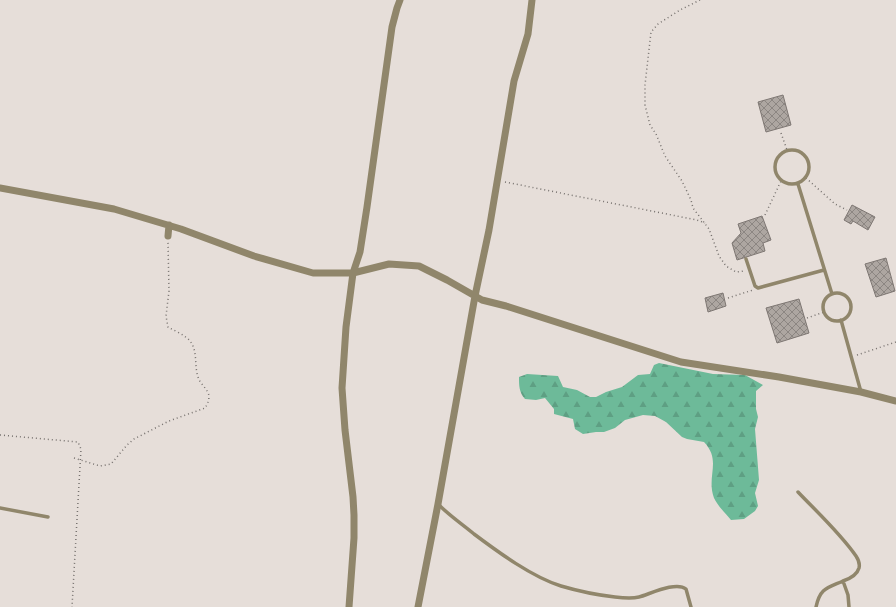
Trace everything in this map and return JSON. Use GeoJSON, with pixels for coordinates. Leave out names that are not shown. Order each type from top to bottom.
{"type":"FeatureCollection","features":[{"type":"Feature","properties":{"kind":"street"},"geometry":{"type":"LineString","coordinates":[[348,607],[354,538],[354,515],[342,388],[346,327],[353,273],[360,252],[392,27],[396,8],[400,0]]}},
{"type":"Feature","properties":{"kind":"street"},"geometry":{"type":"LineString","coordinates":[[418,607],[497,181],[514,81],[528,34],[532,0]]}},
{"type":"Feature","properties":{"kind":"street"},"geometry":{"type":"LineString","coordinates":[[0,188],[114,209],[168,225],[254,256],[313,272],[353,273],[389,264],[419,266],[482,300],[506,306],[681,362],[779,377],[861,392],[896,401]]}},
{"type":"Feature","properties":{"kind":"street"},"geometry":{"type":"LineString","coordinates":[[168,225],[168,236]]}},
{"type":"Feature","properties":{"kind":"lane"},"geometry":{"type":"LineString","coordinates":[[787,150],[798,151],[807,158],[809,170],[806,178],[798,184],[788,184],[782,181],[776,173],[775,162],[781,154],[787,150]]}},
{"type":"Feature","properties":{"kind":"lane"},"geometry":{"type":"LineString","coordinates":[[798,184],[832,294]]}},
{"type":"Feature","properties":{"kind":"lane"},"geometry":{"type":"LineString","coordinates":[[746,259],[755,286],[758,288],[824,270]]}},
{"type":"Feature","properties":{"kind":"lane"},"geometry":{"type":"LineString","coordinates":[[836,293],[845,296],[850,303],[850,311],[845,319],[833,320],[824,312],[824,303],[832,294],[836,293]]}},
{"type":"Feature","properties":{"kind":"lane"},"geometry":{"type":"LineString","coordinates":[[841,320],[861,392]]}},
{"type":"Feature","properties":{"kind":"lane"},"geometry":{"type":"LineString","coordinates":[[798,492],[857,557],[859,567],[853,576],[824,590],[817,601],[816,607]]}},
{"type":"Feature","properties":{"kind":"lane"},"geometry":{"type":"LineString","coordinates":[[438,504],[458,522],[488,545],[532,572],[560,586],[592,594],[628,598],[639,597],[668,588],[684,587],[686,589],[691,607]]}},
{"type":"Feature","properties":{"kind":"lane"},"geometry":{"type":"LineString","coordinates":[[0,508],[48,516]]}},
{"type":"Feature","properties":{"kind":"lane"},"geometry":{"type":"LineString","coordinates":[[843,581],[848,595],[849,607]]}},
{"type":"Feature","properties":{"kind":"path"},"geometry":{"type":"LineString","coordinates":[[700,0],[654,27],[651,32],[645,85],[645,105],[650,125],[656,134],[665,156],[682,181],[695,211],[709,229],[719,256],[726,266],[736,272],[750,270]]}},
{"type":"Feature","properties":{"kind":"path"},"geometry":{"type":"LineString","coordinates":[[781,133],[787,150]]}},
{"type":"Feature","properties":{"kind":"path"},"geometry":{"type":"LineString","coordinates":[[806,178],[835,204],[847,210]]}},
{"type":"Feature","properties":{"kind":"path"},"geometry":{"type":"LineString","coordinates":[[497,181],[509,182],[676,215],[697,220],[706,224]]}},
{"type":"Feature","properties":{"kind":"path"},"geometry":{"type":"LineString","coordinates":[[765,215],[782,181]]}},
{"type":"Feature","properties":{"kind":"path"},"geometry":{"type":"LineString","coordinates":[[74,458],[100,466],[111,464],[134,439],[169,421],[205,408],[207,404],[209,396],[197,375],[193,346],[187,338],[168,327],[166,316],[170,291],[168,236]]}},
{"type":"Feature","properties":{"kind":"path"},"geometry":{"type":"LineString","coordinates":[[728,298],[758,288]]}},
{"type":"Feature","properties":{"kind":"path"},"geometry":{"type":"LineString","coordinates":[[807,318],[824,312]]}},
{"type":"Feature","properties":{"kind":"path"},"geometry":{"type":"LineString","coordinates":[[851,357],[896,342]]}},
{"type":"Feature","properties":{"kind":"path"},"geometry":{"type":"LineString","coordinates":[[0,435],[78,442],[81,449],[72,607]]}},
{"type":"Feature","properties":{"kind":"green space"},"geometry":{"type":"Polygon","coordinates":[[[659,363],[713,374],[745,375],[763,385],[756,391],[756,409],[758,417],[755,429],[759,480],[755,493],[758,506],[755,511],[744,519],[731,520],[715,501],[712,490],[712,456],[704,442],[682,437],[666,422],[655,416],[643,415],[625,420],[615,428],[604,432],[583,434],[575,429],[573,419],[554,414],[554,409],[545,398],[536,400],[525,399],[519,383],[519,377],[527,374],[558,376],[563,387],[577,390],[590,397],[596,397],[622,387],[638,375],[650,374],[654,365],[659,363]]]}},
{"type":"Feature","properties":{"kind":"building"},"geometry":{"type":"Polygon","coordinates":[[[783,95],[791,125],[766,132],[758,102],[783,95]]]}},
{"type":"Feature","properties":{"kind":"building"},"geometry":{"type":"Polygon","coordinates":[[[852,205],[875,217],[868,230],[853,221],[851,224],[844,220],[852,205]]]}},
{"type":"Feature","properties":{"kind":"building"},"geometry":{"type":"Polygon","coordinates":[[[762,216],[771,240],[763,243],[765,251],[737,260],[732,243],[741,233],[738,224],[762,216]]]}},
{"type":"Feature","properties":{"kind":"building"},"geometry":{"type":"Polygon","coordinates":[[[886,258],[895,291],[876,297],[865,264],[886,258]]]}},
{"type":"Feature","properties":{"kind":"building"},"geometry":{"type":"Polygon","coordinates":[[[723,293],[726,306],[708,312],[705,298],[723,293]]]}},
{"type":"Feature","properties":{"kind":"building"},"geometry":{"type":"Polygon","coordinates":[[[799,299],[809,333],[777,343],[766,308],[799,299]]]}}]}
